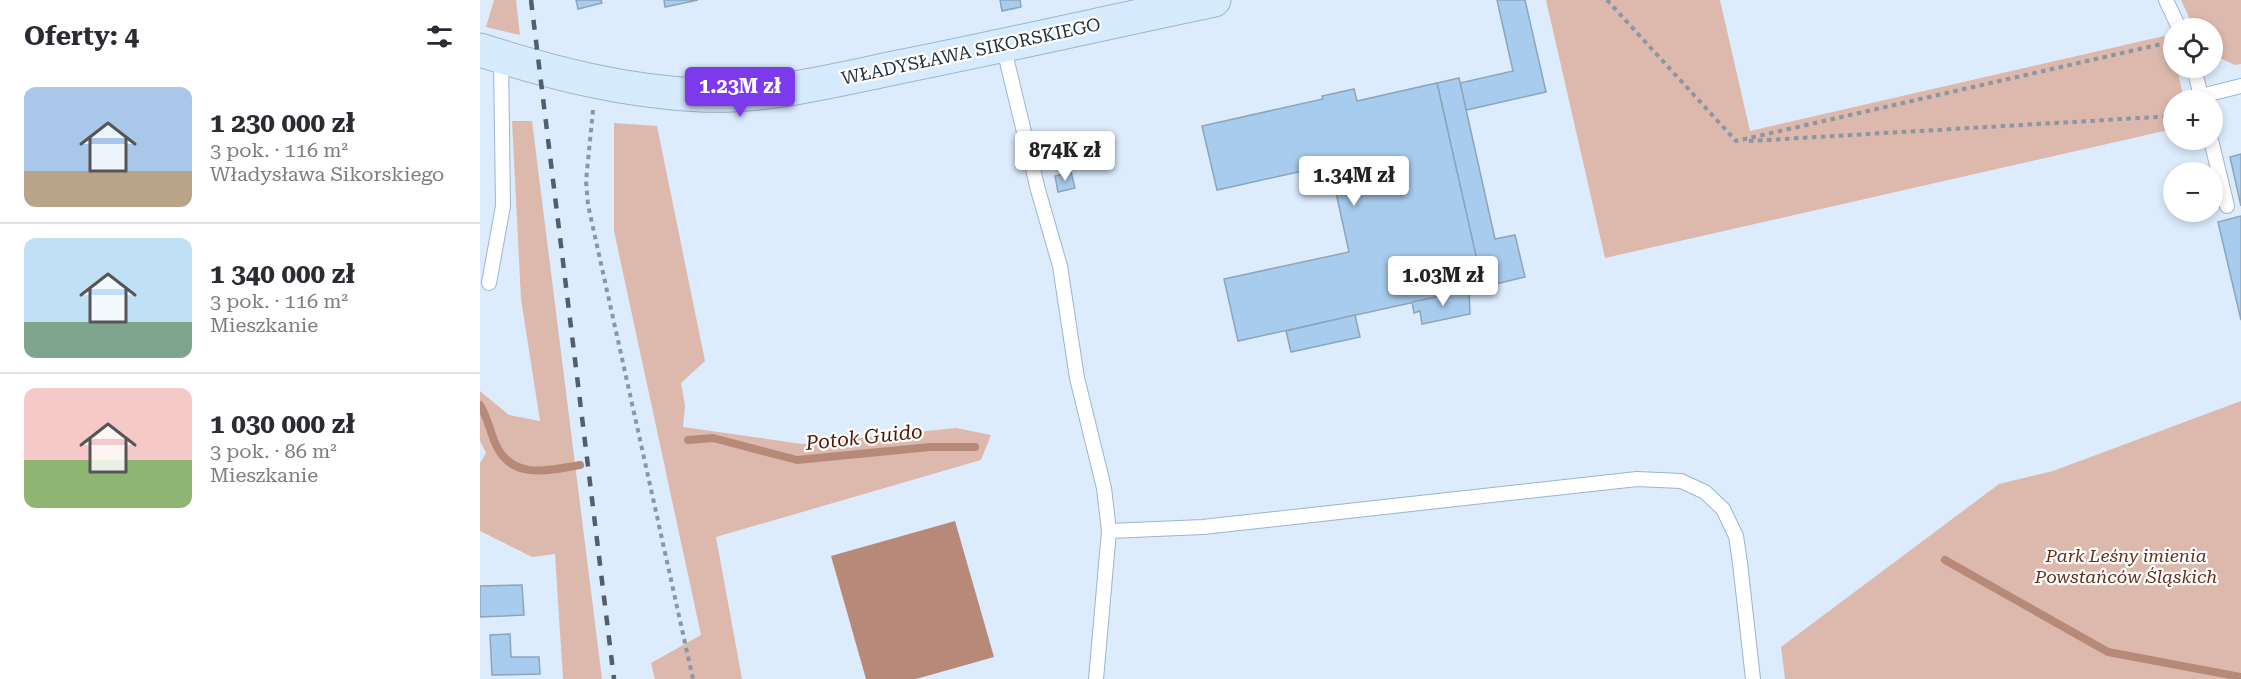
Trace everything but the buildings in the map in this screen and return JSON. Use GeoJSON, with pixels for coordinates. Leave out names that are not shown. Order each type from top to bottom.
{"type":"FeatureCollection","features":[{"type":"Feature","properties":{"kind":"street","name":"WŁADYSŁAWA SIKORSKIEGO"},"geometry":{"type":"LineString","coordinates":[[490,53],[539,69],[634,90],[704,95],[774,90],[854,77],[1214,0]]}},
{"type":"Feature","properties":{"kind":"lane"},"geometry":{"type":"LineString","coordinates":[[2166,0],[2174,18]]}},
{"type":"Feature","properties":{"kind":"lane"},"geometry":{"type":"LineString","coordinates":[[1003,45],[1038,190],[1060,266],[1077,378],[1104,488],[1109,531],[1096,679]]}},
{"type":"Feature","properties":{"kind":"lane"},"geometry":{"type":"LineString","coordinates":[[489,283],[503,207],[490,53]]}},
{"type":"Feature","properties":{"kind":"lane"},"geometry":{"type":"LineString","coordinates":[[2223,92],[2241,86]]}},
{"type":"Feature","properties":{"kind":"lane"},"geometry":{"type":"LineString","coordinates":[[2213,150],[2227,207]]}},
{"type":"Feature","properties":{"kind":"lane"},"geometry":{"type":"LineString","coordinates":[[1109,531],[1203,527],[1637,479],[1681,481],[1705,492],[1723,509],[1736,536],[1753,679]]}},
{"type":"Feature","properties":{"kind":"path"},"geometry":{"type":"LineString","coordinates":[[1607,0],[1736,141]]}},
{"type":"Feature","properties":{"kind":"path"},"geometry":{"type":"LineString","coordinates":[[1736,141],[2163,44]]}},
{"type":"Feature","properties":{"kind":"path"},"geometry":{"type":"LineString","coordinates":[[594,102],[586,181],[588,205],[693,679]]}},
{"type":"Feature","properties":{"kind":"path"},"geometry":{"type":"LineString","coordinates":[[1736,141],[2163,117]]}},
{"type":"Feature","properties":{"kind":"green space"},"geometry":{"type":"Polygon","coordinates":[[[494,0],[516,0],[520,35],[486,27],[494,0]]]}},
{"type":"Feature","properties":{"kind":"green space"},"geometry":{"type":"Polygon","coordinates":[[[1546,0],[1720,0],[1750,131],[2163,36],[2163,78],[2179,78],[2182,90],[2163,90],[2163,131],[1605,258],[1546,0]]]}},
{"type":"Feature","properties":{"kind":"green space"},"geometry":{"type":"Polygon","coordinates":[[[2181,0],[2241,0],[2241,64],[2235,65],[2223,60],[2223,18],[2189,18],[2181,0]]]}},
{"type":"Feature","properties":{"kind":"green space"},"geometry":{"type":"Polygon","coordinates":[[[512,121],[532,121],[602,679],[563,679],[555,554],[532,557],[480,531],[480,463],[486,453],[480,441],[480,391],[509,415],[540,421],[521,299],[512,121]]]}},
{"type":"Feature","properties":{"kind":"green space"},"geometry":{"type":"Polygon","coordinates":[[[614,123],[657,126],[705,361],[681,383],[685,406],[683,427],[802,444],[956,428],[991,435],[981,460],[716,537],[742,679],[655,679],[651,663],[701,635],[614,231],[614,123]]]}},
{"type":"Feature","properties":{"kind":"green space","name":"Park Leśny imienia Powstańców Śląskich"},"geometry":{"type":"Polygon","coordinates":[[[2241,401],[2241,679],[1785,679],[1781,647],[1999,484],[2053,471],[2241,401]]]}},
{"type":"Feature","properties":{"kind":"shaded area"},"geometry":{"type":"Polygon","coordinates":[[[955,521],[994,657],[916,679],[866,679],[831,556],[955,521]]]}},
{"type":"Feature","properties":{"kind":"waterway","name":"Potok Guido"},"geometry":{"type":"LineString","coordinates":[[480,405],[496,445],[512,464],[533,470],[580,465]]}},
{"type":"Feature","properties":{"kind":"waterway","name":"Potok Guido"},"geometry":{"type":"LineString","coordinates":[[688,440],[713,438],[797,460],[930,447],[975,447]]}},
{"type":"Feature","properties":{"kind":"waterway","name":"Potok Guido"},"geometry":{"type":"LineString","coordinates":[[1945,560],[2108,652],[2241,677]]}},
{"type":"Feature","properties":{"kind":"railway"},"geometry":{"type":"LineString","coordinates":[[531,0],[614,679]]}}]}
